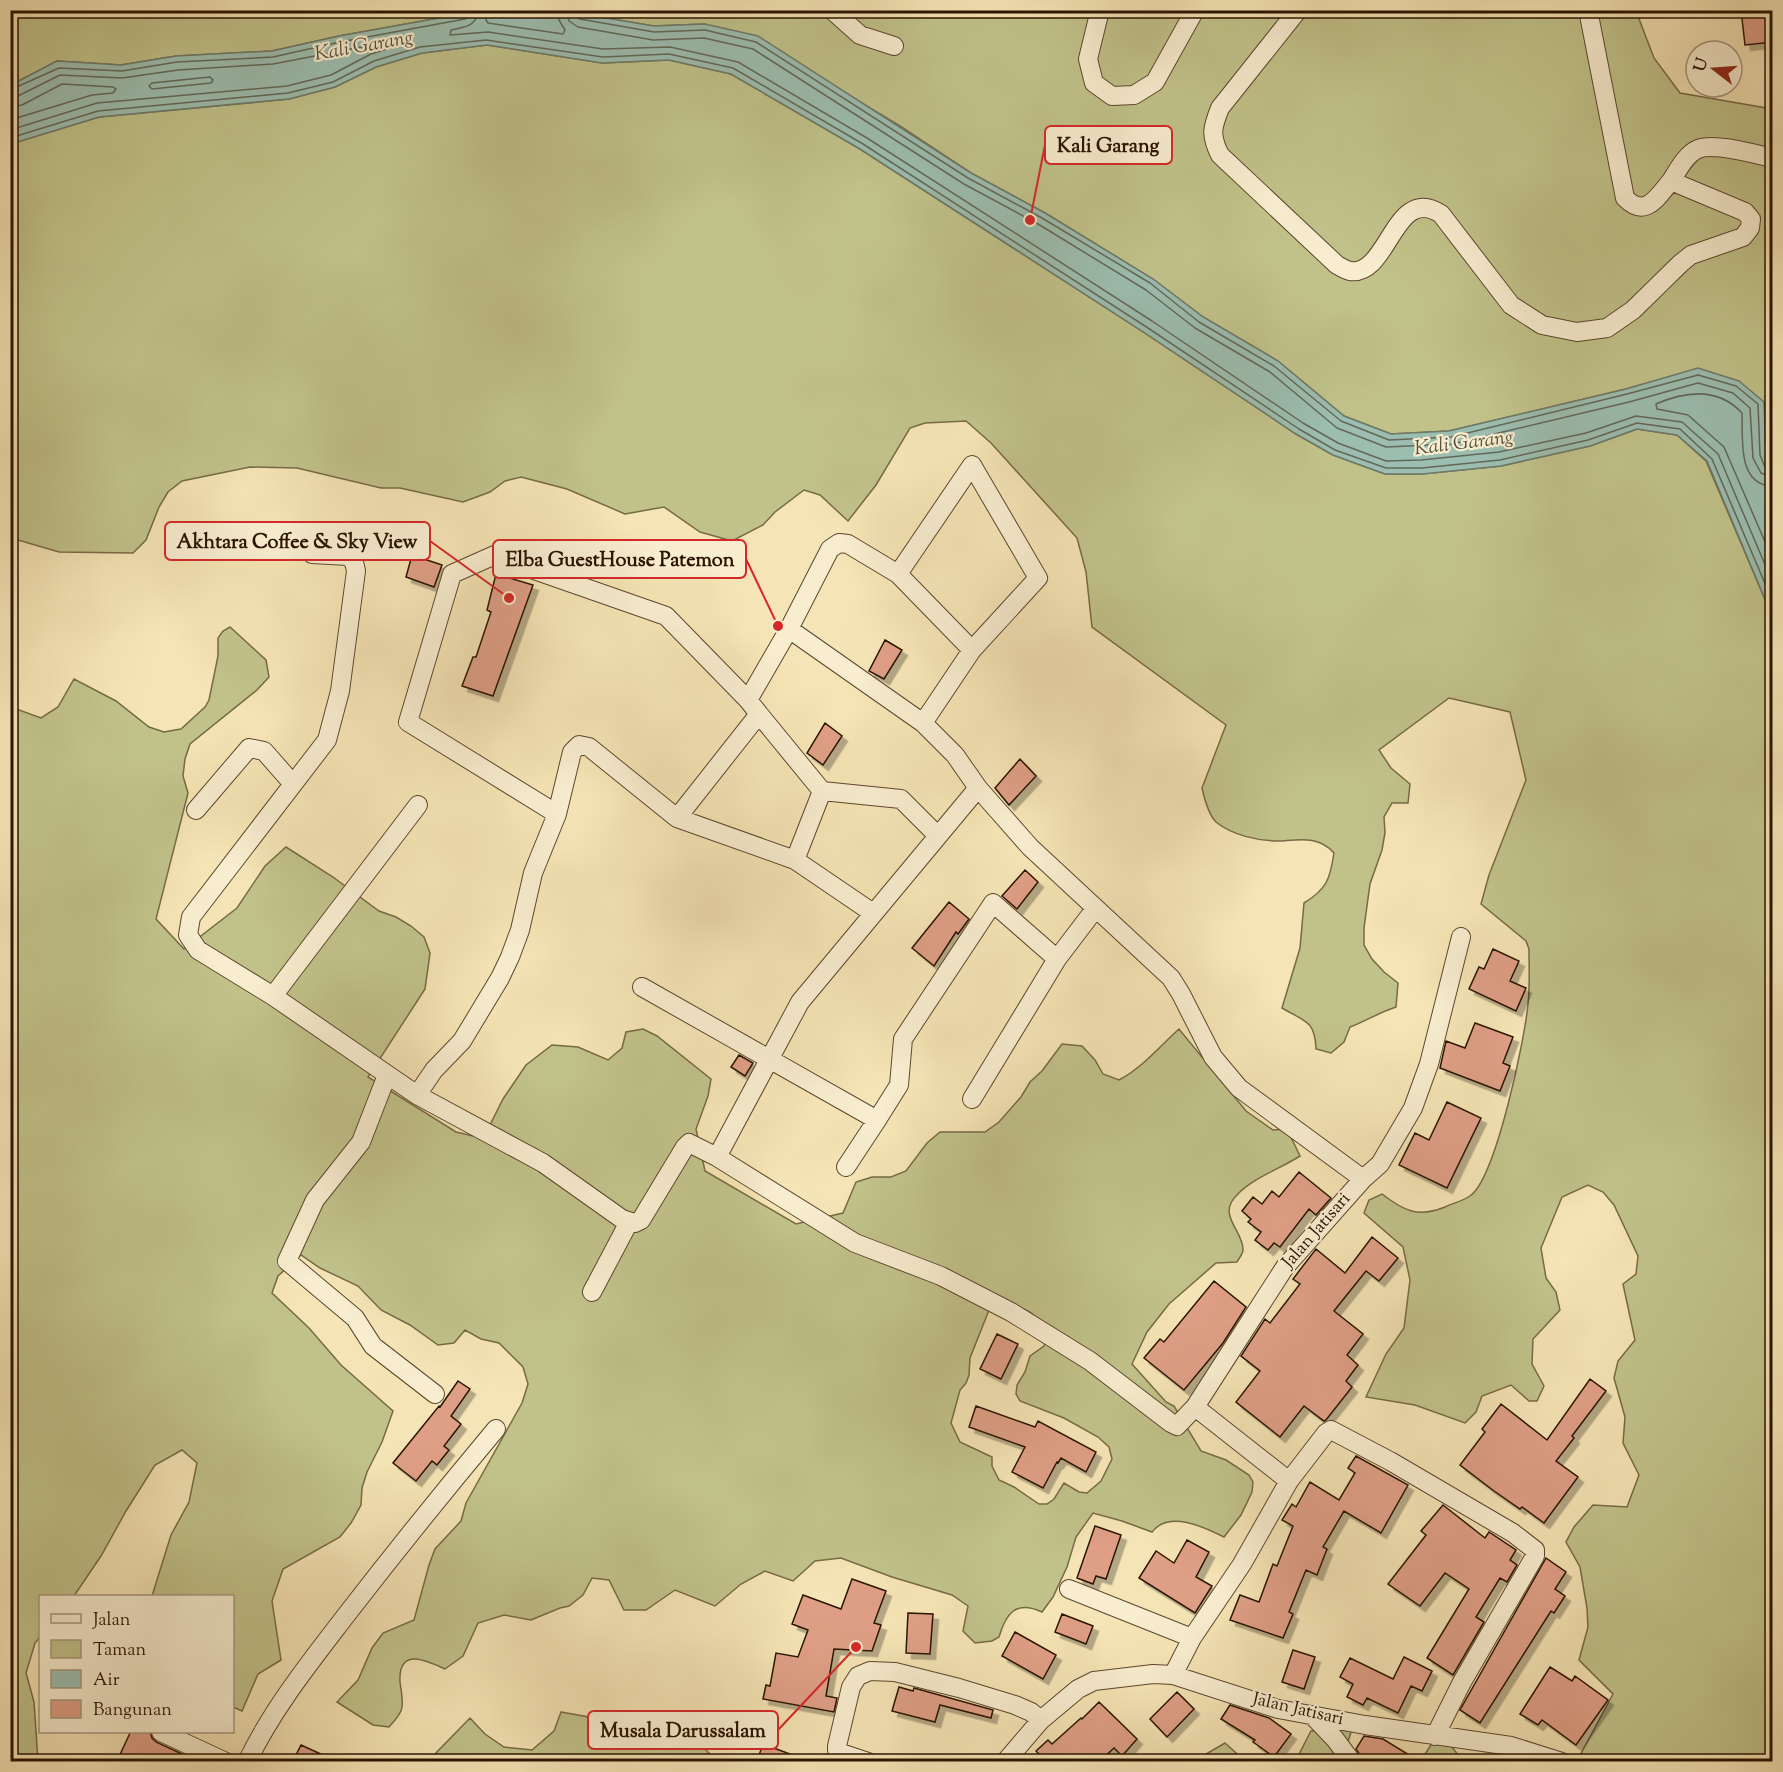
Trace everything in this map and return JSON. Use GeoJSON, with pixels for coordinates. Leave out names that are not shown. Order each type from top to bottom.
{"type":"FeatureCollection","features":[{"type":"Feature","properties":{"kind":"street"},"geometry":{"type":"LineString","coordinates":[[832,10],[860,35],[894,46]]}},
{"type":"Feature","properties":{"kind":"street"},"geometry":{"type":"LineString","coordinates":[[1100,10],[1088,59],[1094,83],[1112,96],[1134,94],[1155,81],[1195,10]]}},
{"type":"Feature","properties":{"kind":"street"},"geometry":{"type":"LineString","coordinates":[[1298,10],[1220,108],[1213,125],[1213,141],[1220,155],[1337,265],[1350,271],[1362,270],[1371,263],[1408,213],[1421,207],[1433,209],[1441,214],[1511,304],[1542,325],[1577,332],[1607,328],[1633,310],[1691,255],[1743,237],[1750,228],[1751,219],[1745,212],[1671,181]]}},
{"type":"Feature","properties":{"kind":"street"},"geometry":{"type":"LineString","coordinates":[[1588,10],[1625,198],[1633,206],[1643,207],[1651,204],[1671,181],[1687,157],[1698,148],[1712,147],[1773,158]]}},
{"type":"Feature","properties":{"kind":"street"},"geometry":{"type":"LineString","coordinates":[[898,574],[972,465],[1038,578],[972,650],[923,723]]}},
{"type":"Feature","properties":{"kind":"street"},"geometry":{"type":"LineString","coordinates":[[677,818],[753,707],[789,629],[830,549],[839,543],[848,544],[898,574],[972,650]]}},
{"type":"Feature","properties":{"kind":"street"},"geometry":{"type":"LineString","coordinates":[[312,554],[348,556],[354,562],[356,571],[340,691],[327,740],[191,917],[188,935],[198,950],[273,996],[417,1095],[543,1163],[629,1222],[635,1224],[641,1220],[689,1143],[717,1157],[800,1002],[978,788]]}},
{"type":"Feature","properties":{"kind":"street"},"geometry":{"type":"LineString","coordinates":[[557,814],[408,722],[452,574],[497,554],[517,564],[666,616],[753,707],[822,791],[901,799],[938,836]]}},
{"type":"Feature","properties":{"kind":"street"},"geometry":{"type":"LineString","coordinates":[[789,629],[923,723],[955,755],[978,788],[1030,847],[1171,978],[1213,1057],[1239,1088],[1363,1179]]}},
{"type":"Feature","properties":{"kind":"street"},"geometry":{"type":"LineString","coordinates":[[417,1095],[434,1070],[462,1041],[500,978],[520,930],[533,873],[557,814],[572,752],[579,746],[589,747],[677,818],[795,860],[873,913]]}},
{"type":"Feature","properties":{"kind":"street"},"geometry":{"type":"LineString","coordinates":[[196,810],[249,748],[264,751],[293,784]]}},
{"type":"Feature","properties":{"kind":"street"},"geometry":{"type":"LineString","coordinates":[[795,860],[822,791]]}},
{"type":"Feature","properties":{"kind":"street"},"geometry":{"type":"LineString","coordinates":[[273,996],[418,805]]}},
{"type":"Feature","properties":{"kind":"street"},"geometry":{"type":"LineString","coordinates":[[846,1167],[899,1085],[903,1039],[993,903],[1057,959]]}},
{"type":"Feature","properties":{"kind":"street"},"geometry":{"type":"LineString","coordinates":[[972,1099],[1057,959],[1095,909]]}},
{"type":"Feature","properties":{"kind":"street","name":"Jalan Jatisari"},"geometry":{"type":"LineString","coordinates":[[717,1157],[855,1243],[941,1276],[1011,1312],[1090,1361],[1177,1426],[1195,1407],[1285,1267],[1363,1179],[1380,1164],[1413,1108],[1429,1064],[1461,937]]}},
{"type":"Feature","properties":{"kind":"street"},"geometry":{"type":"LineString","coordinates":[[642,987],[877,1120]]}},
{"type":"Feature","properties":{"kind":"street"},"geometry":{"type":"LineString","coordinates":[[387,1075],[361,1142],[315,1200],[287,1261],[355,1318],[373,1347],[435,1394]]}},
{"type":"Feature","properties":{"kind":"street"},"geometry":{"type":"LineString","coordinates":[[592,1292],[629,1222]]}},
{"type":"Feature","properties":{"kind":"street"},"geometry":{"type":"LineString","coordinates":[[1195,1407],[1289,1481]]}},
{"type":"Feature","properties":{"kind":"street"},"geometry":{"type":"LineString","coordinates":[[247,1761],[262,1731],[322,1647],[418,1523],[496,1430]]}},
{"type":"Feature","properties":{"kind":"street"},"geometry":{"type":"LineString","coordinates":[[1173,1675],[1192,1638],[1242,1564],[1289,1481],[1326,1432],[1331,1430],[1390,1461],[1513,1533],[1535,1550],[1535,1556],[1462,1682],[1435,1736]]}},
{"type":"Feature","properties":{"kind":"street"},"geometry":{"type":"LineString","coordinates":[[1069,1589],[1192,1638]]}},
{"type":"Feature","properties":{"kind":"street"},"geometry":{"type":"LineString","coordinates":[[868,1761],[841,1753],[837,1750],[837,1746],[852,1687],[858,1676],[870,1671],[895,1672],[959,1688],[1015,1705],[1031,1712],[1041,1720]]}},
{"type":"Feature","properties":{"kind":"street","name":"Jalan Jatisari"},"geometry":{"type":"LineString","coordinates":[[1005,1761],[1041,1720],[1078,1689],[1094,1681],[1153,1674],[1173,1675],[1278,1709],[1435,1736],[1511,1746],[1562,1761]]}},
{"type":"Feature","properties":{"kind":"street"},"geometry":{"type":"LineString","coordinates":[[1312,1715],[1335,1738],[1352,1761]]}},
{"type":"Feature","properties":{"kind":"street"},"geometry":{"type":"LineString","coordinates":[[165,1733],[226,1761]]}},
{"type":"Feature","properties":{"kind":"green space"},"geometry":{"type":"Polygon","coordinates":[[[11,11],[478,11],[339,36],[272,51],[176,56],[121,65],[57,61],[11,85],[11,11]]]}},
{"type":"Feature","properties":{"kind":"green space"},"geometry":{"type":"Polygon","coordinates":[[[564,11],[1636,11],[1654,58],[1680,93],[1684,94],[1684,99],[1714,99],[1772,109],[1772,470],[1766,455],[1764,402],[1698,369],[1626,389],[1449,431],[1391,434],[1344,416],[1278,361],[1203,317],[1153,279],[1045,213],[971,173],[850,96],[705,24],[654,26],[564,11]]]}},
{"type":"Feature","properties":{"kind":"green space"},"geometry":{"type":"Polygon","coordinates":[[[487,45],[602,63],[669,60],[731,74],[860,149],[1145,333],[1296,434],[1333,455],[1385,474],[1422,474],[1501,466],[1590,446],[1637,429],[1677,435],[1706,461],[1772,616],[1772,1761],[1577,1761],[1613,1694],[1579,1660],[1588,1627],[1587,1608],[1580,1567],[1566,1542],[1574,1527],[1593,1505],[1627,1507],[1639,1475],[1623,1443],[1625,1417],[1614,1378],[1618,1361],[1635,1340],[1623,1284],[1636,1274],[1638,1256],[1614,1205],[1603,1192],[1588,1185],[1562,1197],[1541,1248],[1546,1278],[1556,1292],[1560,1310],[1533,1339],[1532,1364],[1544,1386],[1537,1401],[1529,1401],[1511,1385],[1482,1396],[1476,1412],[1465,1423],[1415,1405],[1366,1397],[1386,1354],[1404,1328],[1410,1280],[1403,1247],[1364,1213],[1369,1200],[1382,1194],[1404,1208],[1427,1212],[1470,1196],[1480,1184],[1490,1163],[1515,1075],[1529,997],[1529,949],[1526,941],[1481,904],[1489,875],[1526,780],[1510,712],[1449,698],[1379,750],[1391,768],[1410,784],[1408,803],[1392,803],[1384,817],[1385,833],[1382,850],[1370,884],[1364,928],[1364,945],[1372,959],[1398,983],[1396,1007],[1350,1027],[1344,1042],[1331,1053],[1316,1049],[1314,1032],[1311,1027],[1303,1019],[1282,1008],[1300,948],[1304,903],[1323,888],[1331,870],[1334,853],[1322,843],[1315,841],[1270,841],[1237,834],[1222,827],[1213,819],[1202,788],[1226,725],[1092,627],[1086,572],[1077,538],[991,443],[966,421],[925,423],[910,428],[876,485],[848,521],[820,495],[804,490],[775,512],[763,525],[732,541],[700,532],[664,507],[625,514],[567,489],[521,477],[505,481],[490,492],[463,502],[400,488],[381,488],[297,468],[250,467],[182,481],[168,492],[159,507],[146,540],[133,553],[59,552],[11,538],[10,144],[99,117],[289,99],[335,87],[376,67],[422,53],[487,45]]]}},
{"type":"Feature","properties":{"kind":"green space"},"geometry":{"type":"Polygon","coordinates":[[[230,627],[266,660],[269,677],[257,690],[190,744],[183,776],[188,793],[156,919],[184,949],[237,908],[265,866],[286,847],[333,877],[379,911],[411,926],[424,937],[430,953],[425,989],[368,1077],[456,1132],[473,1136],[488,1129],[503,1099],[526,1065],[552,1045],[578,1047],[608,1060],[622,1048],[626,1032],[643,1029],[657,1036],[711,1079],[708,1096],[696,1129],[705,1171],[796,1224],[843,1213],[856,1182],[872,1177],[891,1177],[906,1171],[927,1143],[940,1132],[985,1132],[999,1122],[1021,1097],[1030,1082],[1042,1071],[1062,1044],[1082,1046],[1095,1060],[1103,1074],[1119,1080],[1143,1063],[1179,1029],[1246,1111],[1273,1130],[1287,1129],[1300,1156],[1259,1178],[1231,1202],[1230,1216],[1242,1243],[1241,1256],[1237,1262],[1216,1263],[1169,1304],[1147,1332],[1132,1364],[1166,1402],[1174,1406],[1201,1451],[1226,1460],[1249,1475],[1253,1482],[1252,1492],[1241,1515],[1224,1537],[1187,1522],[1168,1522],[1159,1525],[1152,1532],[1093,1513],[1076,1537],[1067,1567],[1053,1597],[1042,1612],[1025,1607],[1019,1608],[1009,1615],[999,1637],[992,1641],[975,1643],[963,1631],[968,1606],[952,1595],[892,1577],[841,1558],[815,1561],[793,1581],[765,1571],[741,1584],[715,1606],[675,1590],[646,1610],[624,1610],[609,1580],[592,1578],[583,1595],[569,1606],[531,1620],[504,1615],[478,1623],[463,1656],[445,1669],[422,1660],[408,1660],[401,1671],[400,1713],[389,1727],[373,1725],[337,1702],[358,1680],[372,1648],[383,1633],[414,1620],[435,1549],[461,1521],[466,1503],[522,1403],[528,1384],[523,1367],[499,1343],[481,1339],[465,1330],[454,1343],[438,1345],[410,1325],[381,1310],[358,1286],[320,1268],[301,1255],[278,1276],[272,1293],[309,1328],[341,1365],[393,1411],[382,1442],[367,1472],[362,1488],[361,1505],[351,1523],[340,1537],[283,1569],[272,1601],[281,1660],[258,1674],[242,1711],[234,1707],[234,1595],[152,1595],[171,1535],[189,1502],[197,1463],[182,1450],[155,1465],[101,1556],[75,1595],[39,1595],[39,1638],[35,1643],[26,1673],[34,1702],[38,1761],[11,1762],[11,707],[41,718],[58,707],[74,679],[116,701],[149,727],[164,732],[181,729],[205,707],[209,700],[218,656],[218,638],[230,627]],[[993,1300],[970,1358],[969,1375],[960,1390],[951,1423],[960,1442],[992,1457],[992,1466],[999,1480],[1039,1504],[1047,1504],[1054,1499],[1064,1483],[1079,1492],[1087,1493],[1101,1481],[1112,1459],[1109,1447],[1098,1437],[1064,1418],[1020,1401],[1016,1394],[1017,1385],[1025,1372],[1030,1356],[1044,1346],[1047,1338],[1033,1314],[1020,1307],[993,1300]]]}},
{"type":"Feature","properties":{"kind":"green space"},"geometry":{"type":"Polygon","coordinates":[[[561,1712],[589,1717],[620,1735],[648,1738],[693,1737],[717,1761],[432,1761],[436,1753],[470,1718],[485,1734],[504,1747],[532,1750],[554,1731],[561,1712]]]}},
{"type":"Feature","properties":{"kind":"green space"},"geometry":{"type":"Polygon","coordinates":[[[1352,1729],[1342,1761],[1295,1762],[1311,1731],[1352,1729]]]}},
{"type":"Feature","properties":{"kind":"green space"},"geometry":{"type":"Polygon","coordinates":[[[1434,1740],[1451,1746],[1463,1761],[1420,1762],[1434,1740]]]}},
{"type":"Feature","properties":{"kind":"green space"},"geometry":{"type":"Polygon","coordinates":[[[1225,1743],[1245,1761],[1194,1761],[1225,1743]]]}},
{"type":"Feature","properties":{"kind":"water"},"geometry":{"type":"Polygon","coordinates":[[[478,11],[564,11],[654,26],[705,24],[758,36],[971,173],[1045,213],[1153,279],[1203,317],[1278,361],[1344,416],[1391,434],[1449,431],[1626,389],[1698,368],[1739,381],[1764,402],[1766,455],[1772,470],[1772,616],[1707,461],[1677,435],[1637,429],[1590,446],[1501,466],[1422,474],[1385,474],[1333,455],[1296,434],[1145,333],[860,149],[731,74],[669,60],[602,63],[487,45],[422,53],[376,67],[335,87],[289,99],[99,117],[11,144],[11,85],[57,61],[121,65],[176,56],[272,51],[339,36],[478,11]]]}},
{"type":"Feature","properties":{"kind":"building"},"geometry":{"type":"Polygon","coordinates":[[[1741,10],[1773,10],[1773,42],[1745,45],[1741,10]]]}},
{"type":"Feature","properties":{"kind":"building"},"geometry":{"type":"Polygon","coordinates":[[[412,555],[442,565],[434,587],[406,577],[412,555]]]}},
{"type":"Feature","properties":{"kind":"building"},"geometry":{"type":"Polygon","coordinates":[[[496,574],[533,585],[493,696],[462,686],[473,657],[476,657],[491,612],[487,610],[496,574]]]}},
{"type":"Feature","properties":{"kind":"building"},"geometry":{"type":"Polygon","coordinates":[[[885,640],[902,650],[884,679],[869,671],[885,640]]]}},
{"type":"Feature","properties":{"kind":"building"},"geometry":{"type":"Polygon","coordinates":[[[825,723],[842,736],[823,765],[807,753],[825,723]]]}},
{"type":"Feature","properties":{"kind":"building"},"geometry":{"type":"Polygon","coordinates":[[[1020,759],[1036,776],[1009,805],[995,788],[1020,759]]]}},
{"type":"Feature","properties":{"kind":"building"},"geometry":{"type":"Polygon","coordinates":[[[1025,870],[1038,882],[1017,909],[1002,896],[1025,870]]]}},
{"type":"Feature","properties":{"kind":"building"},"geometry":{"type":"Polygon","coordinates":[[[949,902],[969,919],[958,934],[956,932],[934,966],[912,948],[949,902]]]}},
{"type":"Feature","properties":{"kind":"building"},"geometry":{"type":"Polygon","coordinates":[[[1493,949],[1519,961],[1510,981],[1526,988],[1516,1011],[1469,989],[1479,967],[1484,969],[1493,949]]]}},
{"type":"Feature","properties":{"kind":"building"},"geometry":{"type":"Polygon","coordinates":[[[1475,1023],[1513,1037],[1503,1063],[1510,1066],[1500,1091],[1440,1068],[1446,1041],[1465,1048],[1475,1023]]]}},
{"type":"Feature","properties":{"kind":"building"},"geometry":{"type":"Polygon","coordinates":[[[739,1055],[753,1063],[745,1076],[731,1067],[739,1055]]]}},
{"type":"Feature","properties":{"kind":"building"},"geometry":{"type":"Polygon","coordinates":[[[1447,1102],[1481,1118],[1447,1188],[1399,1165],[1415,1133],[1429,1140],[1447,1102]]]}},
{"type":"Feature","properties":{"kind":"building"},"geometry":{"type":"Polygon","coordinates":[[[1299,1172],[1331,1198],[1316,1215],[1309,1209],[1280,1247],[1274,1243],[1268,1250],[1255,1240],[1261,1232],[1248,1222],[1251,1219],[1242,1211],[1253,1197],[1262,1204],[1272,1191],[1279,1197],[1299,1172]]]}},
{"type":"Feature","properties":{"kind":"building"},"geometry":{"type":"Polygon","coordinates":[[[1372,1237],[1398,1258],[1379,1281],[1366,1271],[1334,1311],[1363,1334],[1347,1355],[1358,1365],[1346,1381],[1352,1387],[1326,1420],[1324,1421],[1304,1406],[1280,1437],[1236,1402],[1260,1371],[1241,1356],[1265,1319],[1270,1323],[1300,1284],[1293,1279],[1316,1249],[1345,1273],[1372,1237]]]}},
{"type":"Feature","properties":{"kind":"building"},"geometry":{"type":"Polygon","coordinates":[[[1214,1281],[1246,1307],[1223,1343],[1184,1390],[1144,1358],[1160,1339],[1164,1342],[1214,1281]]]}},
{"type":"Feature","properties":{"kind":"building"},"geometry":{"type":"Polygon","coordinates":[[[997,1334],[1018,1344],[1001,1379],[980,1369],[997,1334]]]}},
{"type":"Feature","properties":{"kind":"building"},"geometry":{"type":"Polygon","coordinates":[[[1590,1379],[1606,1391],[1556,1461],[1578,1477],[1544,1523],[1522,1507],[1520,1509],[1460,1465],[1485,1432],[1482,1429],[1501,1404],[1547,1440],[1590,1379]]]}},
{"type":"Feature","properties":{"kind":"building"},"geometry":{"type":"Polygon","coordinates":[[[458,1381],[470,1389],[451,1416],[461,1424],[444,1446],[449,1450],[437,1465],[432,1461],[416,1481],[393,1463],[440,1407],[458,1381]]]}},
{"type":"Feature","properties":{"kind":"building"},"geometry":{"type":"Polygon","coordinates":[[[976,1406],[1035,1427],[1038,1421],[1096,1452],[1086,1472],[1061,1458],[1043,1488],[1012,1472],[1025,1447],[969,1427],[976,1406]]]}},
{"type":"Feature","properties":{"kind":"building"},"geometry":{"type":"Polygon","coordinates":[[[1356,1456],[1408,1485],[1381,1533],[1344,1511],[1323,1547],[1327,1549],[1317,1575],[1306,1570],[1289,1612],[1293,1614],[1283,1638],[1230,1620],[1240,1595],[1259,1602],[1273,1564],[1277,1566],[1293,1526],[1282,1520],[1292,1504],[1296,1507],[1310,1482],[1339,1500],[1355,1473],[1348,1468],[1356,1456]]]}},
{"type":"Feature","properties":{"kind":"building"},"geometry":{"type":"Polygon","coordinates":[[[1443,1505],[1485,1538],[1489,1532],[1516,1550],[1510,1560],[1517,1565],[1507,1582],[1500,1578],[1476,1617],[1484,1622],[1453,1675],[1427,1658],[1469,1589],[1445,1573],[1420,1606],[1388,1584],[1426,1535],[1421,1531],[1443,1505]]]}},
{"type":"Feature","properties":{"kind":"building"},"geometry":{"type":"Polygon","coordinates":[[[1095,1526],[1121,1535],[1106,1579],[1096,1576],[1093,1584],[1077,1578],[1095,1526]]]}},
{"type":"Feature","properties":{"kind":"building"},"geometry":{"type":"Polygon","coordinates":[[[1187,1540],[1209,1552],[1196,1577],[1212,1586],[1195,1613],[1139,1578],[1156,1551],[1174,1563],[1187,1540]]]}},
{"type":"Feature","properties":{"kind":"building"},"geometry":{"type":"Polygon","coordinates":[[[1546,1558],[1566,1572],[1555,1589],[1565,1596],[1554,1613],[1551,1611],[1480,1723],[1460,1710],[1546,1558]]]}},
{"type":"Feature","properties":{"kind":"building"},"geometry":{"type":"Polygon","coordinates":[[[852,1579],[886,1591],[874,1623],[881,1625],[872,1651],[834,1649],[826,1696],[837,1698],[834,1712],[763,1699],[766,1685],[770,1686],[776,1653],[798,1657],[808,1630],[792,1624],[803,1595],[841,1609],[852,1579]]]}},
{"type":"Feature","properties":{"kind":"building"},"geometry":{"type":"Polygon","coordinates":[[[908,1613],[933,1614],[930,1654],[906,1653],[908,1613]]]}},
{"type":"Feature","properties":{"kind":"building"},"geometry":{"type":"Polygon","coordinates":[[[1062,1614],[1093,1626],[1086,1644],[1055,1632],[1062,1614]]]}},
{"type":"Feature","properties":{"kind":"building"},"geometry":{"type":"Polygon","coordinates":[[[1015,1632],[1056,1655],[1043,1679],[1002,1656],[1015,1632]]]}},
{"type":"Feature","properties":{"kind":"building"},"geometry":{"type":"Polygon","coordinates":[[[1293,1650],[1315,1657],[1304,1689],[1282,1682],[1293,1650]]]}},
{"type":"Feature","properties":{"kind":"building"},"geometry":{"type":"Polygon","coordinates":[[[1404,1657],[1432,1671],[1422,1691],[1411,1686],[1398,1713],[1367,1698],[1363,1705],[1347,1697],[1353,1684],[1340,1677],[1350,1658],[1393,1679],[1404,1657]]]}},
{"type":"Feature","properties":{"kind":"building"},"geometry":{"type":"Polygon","coordinates":[[[1550,1667],[1572,1681],[1575,1676],[1608,1700],[1576,1745],[1542,1720],[1538,1725],[1520,1714],[1550,1667]]]}},
{"type":"Feature","properties":{"kind":"building"},"geometry":{"type":"Polygon","coordinates":[[[899,1687],[913,1691],[914,1688],[993,1710],[991,1718],[940,1705],[935,1722],[892,1711],[899,1687]]]}},
{"type":"Feature","properties":{"kind":"building"},"geometry":{"type":"Polygon","coordinates":[[[1177,1692],[1194,1709],[1167,1737],[1150,1719],[1177,1692]]]}},
{"type":"Feature","properties":{"kind":"building"},"geometry":{"type":"Polygon","coordinates":[[[1099,1702],[1137,1739],[1122,1756],[1114,1748],[1100,1761],[1046,1761],[1036,1751],[1048,1740],[1052,1744],[1099,1702]]]}},
{"type":"Feature","properties":{"kind":"building"},"geometry":{"type":"Polygon","coordinates":[[[1230,1705],[1269,1718],[1291,1734],[1274,1757],[1253,1742],[1255,1740],[1221,1719],[1230,1705]]]}},
{"type":"Feature","properties":{"kind":"building"},"geometry":{"type":"Polygon","coordinates":[[[130,1733],[151,1733],[156,1742],[182,1754],[179,1761],[117,1761],[130,1733]]]}},
{"type":"Feature","properties":{"kind":"building"},"geometry":{"type":"Polygon","coordinates":[[[1364,1736],[1383,1739],[1419,1761],[1364,1761],[1356,1749],[1364,1736]]]}},
{"type":"Feature","properties":{"kind":"building"},"geometry":{"type":"Polygon","coordinates":[[[763,1744],[806,1760],[806,1761],[757,1761],[763,1744]]]}},
{"type":"Feature","properties":{"kind":"building"},"geometry":{"type":"Polygon","coordinates":[[[301,1745],[336,1761],[293,1761],[301,1745]]]}},
{"type":"Feature","properties":{"kind":"place","name":"Kali Garang"},"geometry":{"type":"Point","coordinates":[1030,220]}},
{"type":"Feature","properties":{"kind":"place","name":"Akhtara Coffee & Sky View"},"geometry":{"type":"Point","coordinates":[509,598]}},
{"type":"Feature","properties":{"kind":"place","name":"Elba GuestHouse Patemon"},"geometry":{"type":"Point","coordinates":[778,626]}},
{"type":"Feature","properties":{"kind":"place","name":"Musala Darussalam"},"geometry":{"type":"Point","coordinates":[856,1647]}}]}
